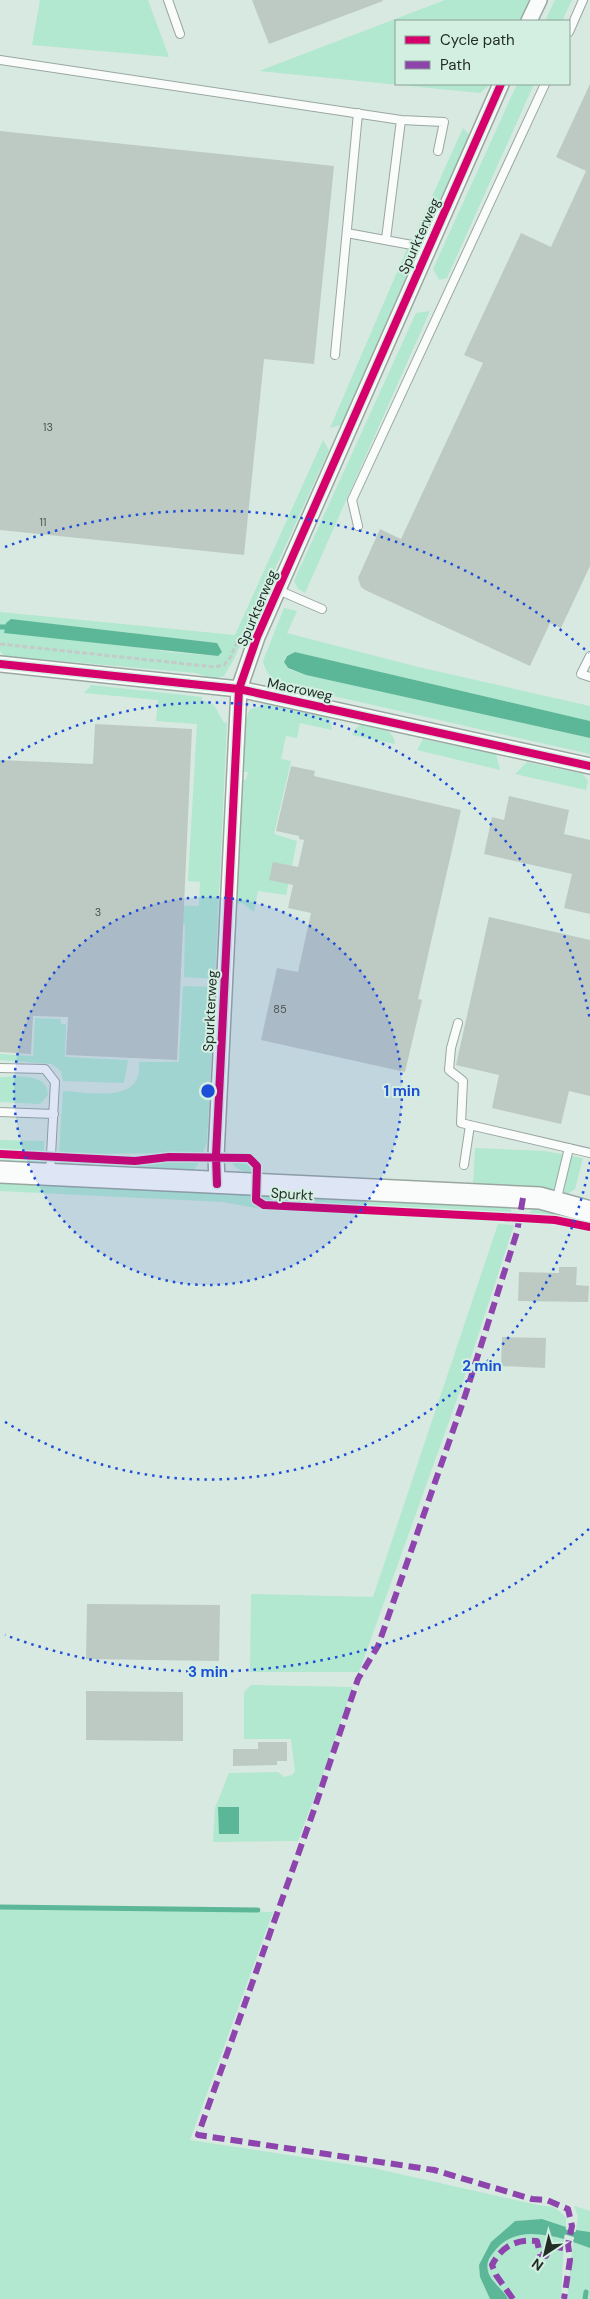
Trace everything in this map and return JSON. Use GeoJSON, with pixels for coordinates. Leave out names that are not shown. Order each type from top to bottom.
{"type":"FeatureCollection","features":[{"type":"Feature","properties":{"kind":"street"},"geometry":{"type":"LineString","coordinates":[[530,20],[539,0]]}},
{"type":"Feature","properties":{"kind":"street","name":"Spurkterweg"},"geometry":{"type":"LineString","coordinates":[[217,1184],[216,1156],[239,689],[257,637],[502,85]]}},
{"type":"Feature","properties":{"kind":"street","name":"Macroweg"},"geometry":{"type":"LineString","coordinates":[[0,664],[239,689],[590,766]]}},
{"type":"Feature","properties":{"kind":"street","name":"Spurkt"},"geometry":{"type":"LineString","coordinates":[[0,1172],[217,1184],[540,1198],[590,1212]]}},
{"type":"Feature","properties":{"kind":"lane"},"geometry":{"type":"LineString","coordinates":[[168,0],[180,34]]}},
{"type":"Feature","properties":{"kind":"lane"},"geometry":{"type":"LineString","coordinates":[[570,30],[583,0]]}},
{"type":"Feature","properties":{"kind":"lane"},"geometry":{"type":"LineString","coordinates":[[0,60],[401,120],[444,122],[438,151]]}},
{"type":"Feature","properties":{"kind":"lane"},"geometry":{"type":"LineString","coordinates":[[358,526],[352,500],[545,85]]}},
{"type":"Feature","properties":{"kind":"lane"},"geometry":{"type":"LineString","coordinates":[[335,355],[358,113]]}},
{"type":"Feature","properties":{"kind":"lane"},"geometry":{"type":"LineString","coordinates":[[386,239],[401,120]]}},
{"type":"Feature","properties":{"kind":"lane"},"geometry":{"type":"LineString","coordinates":[[347,233],[428,248]]}},
{"type":"Feature","properties":{"kind":"lane"},"geometry":{"type":"LineString","coordinates":[[278,590],[322,609]]}},
{"type":"Feature","properties":{"kind":"lane"},"geometry":{"type":"LineString","coordinates":[[590,656],[581,674],[590,677]]}},
{"type":"Feature","properties":{"kind":"lane"},"geometry":{"type":"LineString","coordinates":[[458,1023],[451,1048],[449,1070],[462,1081],[461,1123],[590,1153]]}},
{"type":"Feature","properties":{"kind":"lane"},"geometry":{"type":"LineString","coordinates":[[0,1068],[45,1068],[55,1082],[50,1175]]}},
{"type":"Feature","properties":{"kind":"lane"},"geometry":{"type":"LineString","coordinates":[[0,1112],[54,1114]]}},
{"type":"Feature","properties":{"kind":"lane"},"geometry":{"type":"LineString","coordinates":[[464,1165],[470,1125]]}},
{"type":"Feature","properties":{"kind":"lane"},"geometry":{"type":"LineString","coordinates":[[556,1202],[569,1148]]}},
{"type":"Feature","properties":{"kind":"path"},"geometry":{"type":"LineString","coordinates":[[0,644],[215,667],[224,666],[230,658],[242,631]]}},
{"type":"Feature","properties":{"kind":"shaded area"},"geometry":{"type":"Polygon","coordinates":[[[40,0],[148,0],[169,57],[32,45],[40,0]]]}},
{"type":"Feature","properties":{"kind":"shaded area"},"geometry":{"type":"Polygon","coordinates":[[[445,0],[529,0],[520,20],[395,20],[395,85],[259,71],[445,0]]]}},
{"type":"Feature","properties":{"kind":"shaded area"},"geometry":{"type":"Polygon","coordinates":[[[555,0],[572,0],[562,20],[545,20],[555,0]]]}},
{"type":"Feature","properties":{"kind":"shaded area"},"geometry":{"type":"Polygon","coordinates":[[[400,85],[490,85],[480,93],[400,85]]]}},
{"type":"Feature","properties":{"kind":"shaded area"},"geometry":{"type":"Polygon","coordinates":[[[517,85],[534,85],[447,278],[439,280],[433,269],[517,85]]]}},
{"type":"Feature","properties":{"kind":"shaded area"},"geometry":{"type":"Polygon","coordinates":[[[463,128],[470,135],[427,228],[417,230],[463,128]]]}},
{"type":"Feature","properties":{"kind":"shaded area"},"geometry":{"type":"Polygon","coordinates":[[[407,249],[415,256],[341,425],[330,428],[407,249]]]}},
{"type":"Feature","properties":{"kind":"shaded area"},"geometry":{"type":"Polygon","coordinates":[[[430,311],[305,593],[298,589],[294,581],[416,313],[430,311]]]}},
{"type":"Feature","properties":{"kind":"shaded area"},"geometry":{"type":"Polygon","coordinates":[[[323,440],[329,450],[234,659],[224,676],[213,679],[196,673],[4,656],[0,651],[0,612],[235,635],[323,440]],[[11,619],[6,623],[169,652],[218,656],[217,643],[11,619]]]}},
{"type":"Feature","properties":{"kind":"shaded area"},"geometry":{"type":"Polygon","coordinates":[[[284,608],[297,611],[287,633],[418,667],[590,706],[590,721],[295,652],[286,656],[284,662],[288,669],[306,675],[590,738],[590,754],[280,684],[269,674],[263,661],[284,608]]]}},
{"type":"Feature","properties":{"kind":"shaded area"},"geometry":{"type":"Polygon","coordinates":[[[11,619],[217,643],[222,652],[218,656],[4,633],[6,623],[11,619]]]}},
{"type":"Feature","properties":{"kind":"shaded area"},"geometry":{"type":"Polygon","coordinates":[[[295,652],[590,721],[590,738],[306,675],[288,668],[284,662],[287,656],[295,652]]]}},
{"type":"Feature","properties":{"kind":"shaded area"},"geometry":{"type":"Polygon","coordinates":[[[91,685],[202,697],[202,700],[214,705],[224,723],[227,722],[215,979],[184,977],[185,925],[160,923],[162,905],[199,906],[200,882],[188,881],[197,724],[156,721],[158,700],[84,693],[91,685]]]}},
{"type":"Feature","properties":{"kind":"shaded area"},"geometry":{"type":"Polygon","coordinates":[[[264,704],[324,715],[330,719],[332,730],[300,723],[297,738],[286,736],[281,759],[291,761],[274,834],[297,841],[286,895],[258,891],[254,912],[242,903],[235,904],[240,779],[246,780],[248,772],[242,772],[243,719],[246,719],[250,709],[264,704]]]}},
{"type":"Feature","properties":{"kind":"shaded area"},"geometry":{"type":"Polygon","coordinates":[[[361,724],[378,727],[387,731],[394,738],[395,744],[352,735],[361,724]]]}},
{"type":"Feature","properties":{"kind":"shaded area"},"geometry":{"type":"Polygon","coordinates":[[[423,739],[496,754],[500,770],[417,750],[423,739]]]}},
{"type":"Feature","properties":{"kind":"shaded area"},"geometry":{"type":"Polygon","coordinates":[[[527,762],[583,774],[588,781],[586,790],[515,774],[527,762]]]}},
{"type":"Feature","properties":{"kind":"shaded area"},"geometry":{"type":"Polygon","coordinates":[[[183,986],[215,987],[207,1142],[203,1153],[59,1154],[63,1091],[100,1094],[113,1093],[133,1085],[138,1076],[139,1062],[179,1062],[183,986]]]}},
{"type":"Feature","properties":{"kind":"shaded area"},"geometry":{"type":"Polygon","coordinates":[[[35,1018],[61,1019],[61,1024],[66,1024],[65,1057],[128,1060],[124,1083],[63,1081],[61,1071],[52,1064],[0,1060],[0,1054],[33,1056],[35,1018]]]}},
{"type":"Feature","properties":{"kind":"shaded area"},"geometry":{"type":"Polygon","coordinates":[[[0,1077],[30,1077],[37,1079],[43,1082],[47,1088],[48,1095],[40,1104],[0,1102],[0,1077]]]}},
{"type":"Feature","properties":{"kind":"shaded area"},"geometry":{"type":"Polygon","coordinates":[[[0,1140],[44,1141],[44,1153],[0,1151],[0,1140]]]}},
{"type":"Feature","properties":{"kind":"shaded area"},"geometry":{"type":"Polygon","coordinates":[[[475,1148],[545,1151],[583,1158],[575,1189],[567,1194],[473,1187],[475,1148]]]}},
{"type":"Feature","properties":{"kind":"shaded area"},"geometry":{"type":"Polygon","coordinates":[[[0,1157],[43,1159],[39,1167],[0,1165],[0,1157]]]}},
{"type":"Feature","properties":{"kind":"shaded area"},"geometry":{"type":"Polygon","coordinates":[[[59,1160],[136,1164],[201,1160],[194,1170],[184,1173],[63,1167],[59,1160]]]}},
{"type":"Feature","properties":{"kind":"shaded area"},"geometry":{"type":"Polygon","coordinates":[[[230,1160],[250,1162],[252,1176],[235,1167],[230,1160]]]}},
{"type":"Feature","properties":{"kind":"shaded area"},"geometry":{"type":"Polygon","coordinates":[[[0,1182],[251,1195],[256,1206],[262,1209],[223,1202],[0,1191],[0,1182]]]}},
{"type":"Feature","properties":{"kind":"shaded area"},"geometry":{"type":"Polygon","coordinates":[[[259,1195],[505,1206],[510,1208],[512,1213],[285,1203],[260,1199],[259,1195]]]}},
{"type":"Feature","properties":{"kind":"shaded area"},"geometry":{"type":"Polygon","coordinates":[[[535,1207],[590,1222],[590,1225],[528,1214],[535,1207]]]}},
{"type":"Feature","properties":{"kind":"shaded area"},"geometry":{"type":"Polygon","coordinates":[[[498,1224],[514,1225],[460,1391],[359,1672],[250,1672],[251,1594],[373,1597],[498,1224]]]}},
{"type":"Feature","properties":{"kind":"shaded area"},"geometry":{"type":"Polygon","coordinates":[[[251,1685],[352,1687],[326,1766],[298,1841],[213,1842],[215,1808],[229,1773],[278,1772],[284,1777],[292,1775],[295,1771],[291,1739],[244,1739],[244,1692],[251,1685]]]}},
{"type":"Feature","properties":{"kind":"shaded area"},"geometry":{"type":"Polygon","coordinates":[[[218,1807],[239,1807],[239,1834],[219,1834],[218,1807]]]}},
{"type":"Feature","properties":{"kind":"shaded area"},"geometry":{"type":"Polygon","coordinates":[[[0,1908],[273,1912],[190,2140],[373,2168],[554,2207],[566,2217],[566,2227],[542,2219],[515,2221],[491,2242],[480,2277],[490,2299],[0,2299],[0,1908]]]}},
{"type":"Feature","properties":{"kind":"shaded area"},"geometry":{"type":"Polygon","coordinates":[[[574,2206],[590,2211],[590,2232],[576,2230],[578,2216],[574,2206]]]}},
{"type":"Feature","properties":{"kind":"shaded area"},"geometry":{"type":"Polygon","coordinates":[[[542,2219],[566,2227],[564,2239],[526,2234],[508,2239],[500,2245],[489,2259],[487,2268],[491,2278],[508,2299],[490,2299],[480,2277],[479,2265],[491,2242],[515,2221],[542,2219]]]}},
{"type":"Feature","properties":{"kind":"shaded area"},"geometry":{"type":"Polygon","coordinates":[[[576,2230],[590,2232],[590,2248],[573,2242],[576,2230]]]}},
{"type":"Feature","properties":{"kind":"shaded area"},"geometry":{"type":"Polygon","coordinates":[[[518,2234],[545,2234],[564,2239],[561,2299],[508,2299],[489,2274],[487,2261],[490,2255],[500,2245],[518,2234]]]}},
{"type":"Feature","properties":{"kind":"shaded area"},"geometry":{"type":"Polygon","coordinates":[[[573,2242],[590,2248],[590,2299],[567,2299],[573,2242]]]}},
{"type":"Feature","properties":{"kind":"building"},"geometry":{"type":"Polygon","coordinates":[[[252,0],[382,0],[383,1],[269,44],[252,0]]]}},
{"type":"Feature","properties":{"kind":"building"},"geometry":{"type":"Polygon","coordinates":[[[590,84],[590,566],[561,628],[550,623],[530,666],[365,590],[361,587],[358,578],[380,529],[401,539],[483,363],[464,355],[521,233],[551,247],[586,171],[556,157],[590,84]]]}},
{"type":"Feature","properties":{"kind":"building"},"geometry":{"type":"Polygon","coordinates":[[[0,131],[334,166],[314,364],[264,359],[244,555],[0,530],[0,131]]]}},
{"type":"Feature","properties":{"kind":"building"},"geometry":{"type":"Polygon","coordinates":[[[95,724],[192,729],[177,1060],[66,1055],[68,1017],[33,1016],[31,1054],[0,1052],[0,760],[93,764],[95,724]]]}},
{"type":"Feature","properties":{"kind":"building"},"geometry":{"type":"Polygon","coordinates":[[[291,766],[315,771],[314,776],[461,810],[418,999],[422,1000],[405,1072],[261,1040],[277,968],[298,972],[311,913],[288,908],[293,885],[269,880],[273,862],[298,867],[304,840],[299,839],[299,836],[276,831],[291,766]]]}},
{"type":"Feature","properties":{"kind":"building"},"geometry":{"type":"Polygon","coordinates":[[[509,796],[569,810],[564,834],[590,840],[590,914],[564,908],[572,874],[484,854],[492,817],[504,820],[509,796]]]}},
{"type":"Feature","properties":{"kind":"building"},"geometry":{"type":"Polygon","coordinates":[[[489,917],[590,940],[590,1096],[569,1091],[561,1124],[492,1108],[499,1075],[456,1065],[489,917]]]}},
{"type":"Feature","properties":{"kind":"building"},"geometry":{"type":"Polygon","coordinates":[[[559,1267],[577,1267],[576,1285],[589,1286],[588,1302],[518,1301],[519,1272],[559,1273],[559,1267]]]}},
{"type":"Feature","properties":{"kind":"building"},"geometry":{"type":"Polygon","coordinates":[[[502,1337],[546,1338],[545,1368],[501,1366],[502,1337]]]}},
{"type":"Feature","properties":{"kind":"building"},"geometry":{"type":"Polygon","coordinates":[[[87,1604],[220,1605],[219,1661],[86,1659],[87,1604]]]}},
{"type":"Feature","properties":{"kind":"building"},"geometry":{"type":"Polygon","coordinates":[[[86,1691],[183,1692],[183,1741],[86,1740],[86,1691]]]}},
{"type":"Feature","properties":{"kind":"building"},"geometry":{"type":"Polygon","coordinates":[[[258,1742],[287,1742],[287,1761],[277,1761],[277,1765],[233,1766],[233,1749],[258,1749],[258,1742]]]}},
{"type":"Feature","properties":{"kind":"waterway"},"geometry":{"type":"LineString","coordinates":[[0,627],[6,627]]}},
{"type":"Feature","properties":{"kind":"waterway"},"geometry":{"type":"LineString","coordinates":[[0,1907],[258,1910]]}},
{"type":"Feature","properties":{"kind":"waterway"},"geometry":{"type":"LineString","coordinates":[[559,2230],[590,2239]]}},
{"type":"Feature","properties":{"kind":"waterway"},"geometry":{"type":"LineString","coordinates":[[585,2299],[586,2292]]}},
{"type":"Feature","properties":{"kind":"marked path"},"geometry":{"type":"LineString","coordinates":[[523,1198],[517,1232],[465,1396],[378,1646],[358,1679],[315,1807],[198,2135],[434,2170],[532,2199],[547,2200],[568,2209],[572,2226],[568,2244],[570,2260],[564,2299]]}},
{"type":"Feature","properties":{"kind":"marked path"},"geometry":{"type":"LineString","coordinates":[[513,2299],[496,2275],[492,2265],[500,2253],[510,2245],[523,2241],[537,2241],[540,2254],[546,2256],[551,2246],[569,2249]]}},
{"type":"Feature","properties":{"kind":"cycle path"},"geometry":{"type":"LineString","coordinates":[[217,1184],[216,1156],[239,689],[257,637],[501,85]]}},
{"type":"Feature","properties":{"kind":"cycle path"},"geometry":{"type":"LineString","coordinates":[[0,664],[239,689],[590,766]]}},
{"type":"Feature","properties":{"kind":"cycle path"},"geometry":{"type":"LineString","coordinates":[[0,1154],[135,1161],[169,1157],[249,1158],[257,1166],[256,1200],[264,1205],[555,1220],[590,1227]]}}]}
